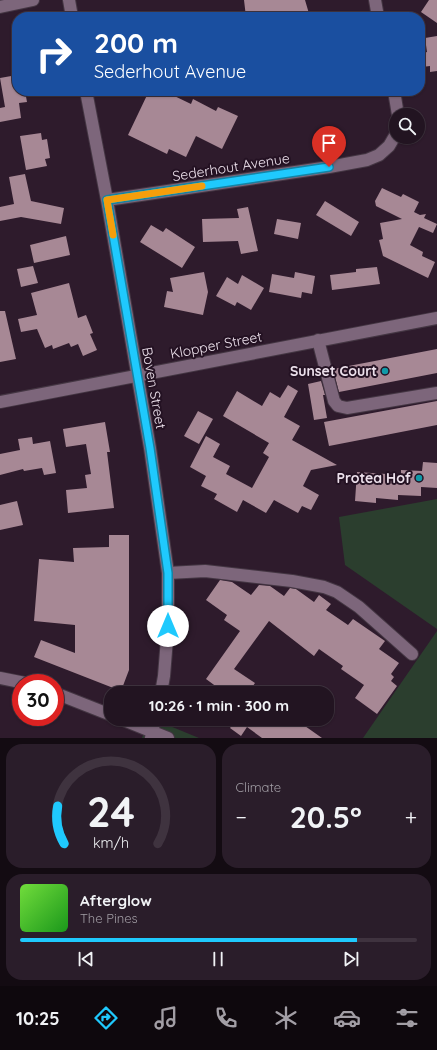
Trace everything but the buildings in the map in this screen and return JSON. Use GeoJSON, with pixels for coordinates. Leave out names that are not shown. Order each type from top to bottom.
{"type":"FeatureCollection","features":[{"type":"Feature","properties":{"kind":"street"},"geometry":{"type":"LineString","coordinates":[[0,7],[33,0]]}},
{"type":"Feature","properties":{"kind":"street"},"geometry":{"type":"LineString","coordinates":[[69,0],[71,12]]}},
{"type":"Feature","properties":{"kind":"street"},"geometry":{"type":"LineString","coordinates":[[374,0],[377,12]]}},
{"type":"Feature","properties":{"kind":"street","name":"Boven Street"},"geometry":{"type":"LineString","coordinates":[[87,96],[107,200],[150,448],[168,573],[168,626],[162,686]]}},
{"type":"Feature","properties":{"kind":"street"},"geometry":{"type":"LineString","coordinates":[[395,96],[397,108]]}},
{"type":"Feature","properties":{"kind":"street","name":"Sederhout Avenue"},"geometry":{"type":"LineString","coordinates":[[107,200],[367,160],[379,155],[390,144]]}},
{"type":"Feature","properties":{"kind":"street","name":"Klopper Street"},"geometry":{"type":"LineString","coordinates":[[0,402],[437,318]]}},
{"type":"Feature","properties":{"kind":"street"},"geometry":{"type":"LineString","coordinates":[[318,340],[334,401],[338,406],[347,408],[437,393]]}},
{"type":"Feature","properties":{"kind":"street"},"geometry":{"type":"LineString","coordinates":[[168,573],[205,571],[292,580],[324,587],[337,592],[359,607],[412,654]]}},
{"type":"Feature","properties":{"kind":"street"},"geometry":{"type":"LineString","coordinates":[[0,678],[12,680]]}},
{"type":"Feature","properties":{"kind":"street"},"geometry":{"type":"LineString","coordinates":[[64,697],[104,712]]}},
{"type":"Feature","properties":{"kind":"street"},"geometry":{"type":"LineString","coordinates":[[135,726],[152,735],[168,738]]}},
{"type":"Feature","properties":{"kind":"green space"},"geometry":{"type":"Polygon","coordinates":[[[437,499],[437,629],[345,565],[339,517],[437,499]]]}},
{"type":"Feature","properties":{"kind":"green space"},"geometry":{"type":"Polygon","coordinates":[[[437,631],[437,738],[363,738],[437,631]]]}},
{"type":"Feature","properties":{"kind":"green space"},"geometry":{"type":"Polygon","coordinates":[[[146,726],[170,726],[199,738],[142,738],[146,726]]]}},
{"type":"Feature","properties":{"kind":"slow traffic"},"geometry":{"type":"LineString","coordinates":[[113,235],[107,200],[202,186]]}},
{"type":"Feature","properties":{"kind":"place","name":"Sunset Court"},"geometry":{"type":"Point","coordinates":[385,371]}},
{"type":"Feature","properties":{"kind":"place","name":"Protea Hof"},"geometry":{"type":"Point","coordinates":[419,478]}},
{"type":"Feature","properties":{"kind":"route"},"geometry":{"type":"LineString","coordinates":[[168,626],[168,573],[150,448],[107,200],[329,167]]}}]}
